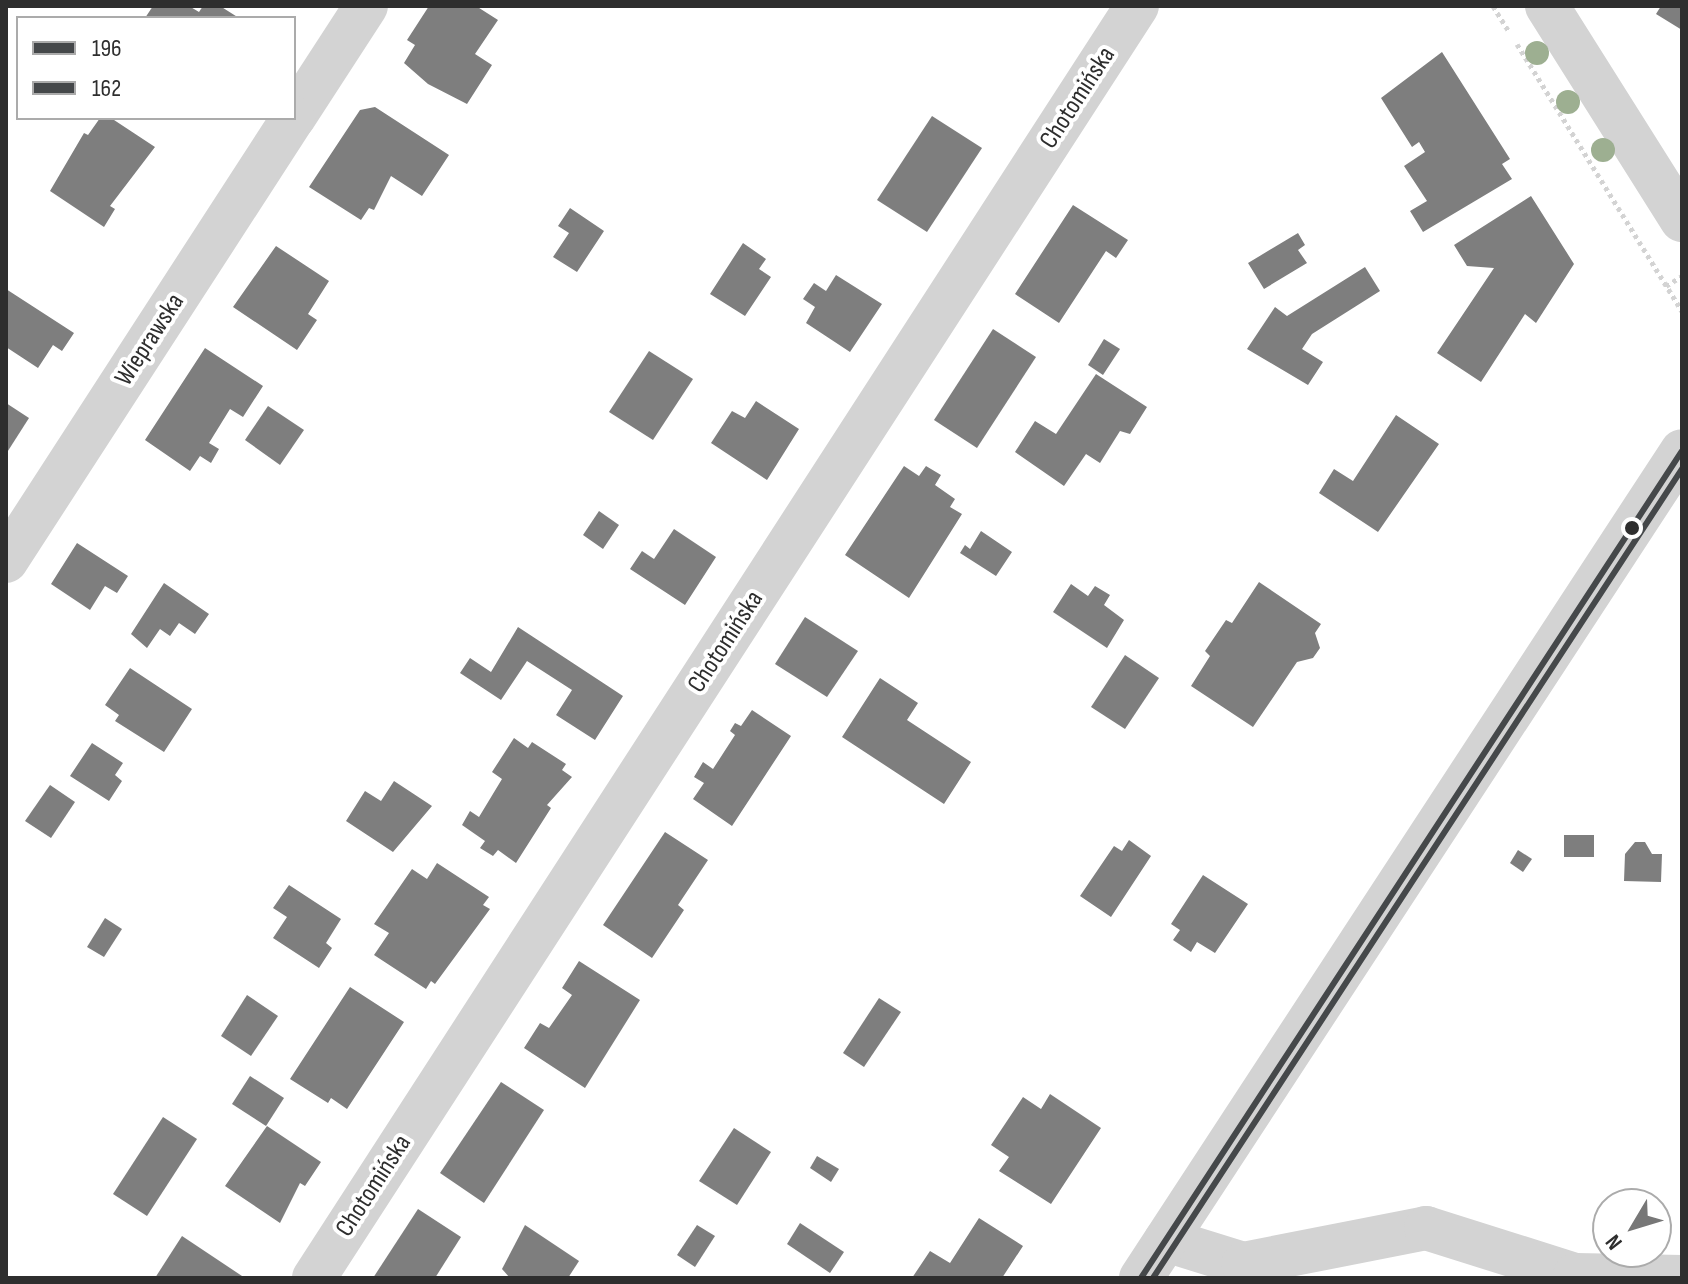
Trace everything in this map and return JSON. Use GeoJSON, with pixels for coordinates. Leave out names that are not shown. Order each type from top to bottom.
{"type":"FeatureCollection","features":[{"type":"Feature","properties":{"kind":"street","name":"Wieprawska"},"geometry":{"type":"LineString","coordinates":[[296,115],[366,6]]}},
{"type":"Feature","properties":{"kind":"street","name":"Chotomińska"},"geometry":{"type":"LineString","coordinates":[[314,1278],[1137,6]]}},
{"type":"Feature","properties":{"kind":"street"},"geometry":{"type":"LineString","coordinates":[[1547,6],[1682,220]]}},
{"type":"Feature","properties":{"kind":"street","name":"Wieprawska"},"geometry":{"type":"LineString","coordinates":[[6,561],[293,120]]}},
{"type":"Feature","properties":{"kind":"street"},"geometry":{"type":"LineString","coordinates":[[1141,1278],[1682,451]]}},
{"type":"Feature","properties":{"kind":"street"},"geometry":{"type":"LineString","coordinates":[[1166,1240],[1243,1264],[1426,1228],[1575,1275],[1682,1277]]}},
{"type":"Feature","properties":{"kind":"path"},"geometry":{"type":"LineString","coordinates":[[1493,6],[1682,311]]}},
{"type":"Feature","properties":{"kind":"path"},"geometry":{"type":"LineString","coordinates":[[1666,286],[1682,276]]}},
{"type":"Feature","properties":{"kind":"building"},"geometry":{"type":"Polygon","coordinates":[[[153,6],[189,6],[199,12],[203,6],[220,6],[236,16],[146,16],[153,6]]]}},
{"type":"Feature","properties":{"kind":"building"},"geometry":{"type":"Polygon","coordinates":[[[429,6],[476,6],[498,20],[475,54],[492,65],[467,104],[428,84],[404,63],[415,45],[407,40],[429,6]]]}},
{"type":"Feature","properties":{"kind":"building"},"geometry":{"type":"Polygon","coordinates":[[[1661,6],[1682,6],[1682,30],[1656,14],[1661,6]]]}},
{"type":"Feature","properties":{"kind":"building"},"geometry":{"type":"Polygon","coordinates":[[[1442,52],[1510,159],[1502,164],[1512,179],[1423,232],[1410,211],[1427,201],[1404,166],[1425,152],[1419,142],[1412,147],[1381,98],[1442,52]]]}},
{"type":"Feature","properties":{"kind":"building"},"geometry":{"type":"Polygon","coordinates":[[[375,107],[449,155],[422,196],[391,176],[374,210],[369,208],[361,220],[309,187],[360,110],[375,107]]]}},
{"type":"Feature","properties":{"kind":"building"},"geometry":{"type":"Polygon","coordinates":[[[932,116],[982,148],[927,232],[877,200],[932,116]]]}},
{"type":"Feature","properties":{"kind":"building"},"geometry":{"type":"Polygon","coordinates":[[[99,120],[114,120],[155,147],[110,206],[115,209],[104,227],[50,191],[84,133],[88,135],[99,120]]]}},
{"type":"Feature","properties":{"kind":"building"},"geometry":{"type":"Polygon","coordinates":[[[1531,196],[1574,264],[1536,323],[1525,314],[1481,382],[1437,353],[1494,268],[1467,266],[1454,245],[1531,196]]]}},
{"type":"Feature","properties":{"kind":"building"},"geometry":{"type":"Polygon","coordinates":[[[1073,205],[1128,240],[1116,258],[1106,251],[1059,323],[1015,294],[1073,205]]]}},
{"type":"Feature","properties":{"kind":"building"},"geometry":{"type":"Polygon","coordinates":[[[570,208],[604,231],[577,272],[553,257],[569,233],[558,226],[570,208]]]}},
{"type":"Feature","properties":{"kind":"building"},"geometry":{"type":"Polygon","coordinates":[[[1298,233],[1305,245],[1298,250],[1307,263],[1264,289],[1248,263],[1298,233]]]}},
{"type":"Feature","properties":{"kind":"building"},"geometry":{"type":"Polygon","coordinates":[[[743,243],[766,259],[759,269],[771,277],[745,316],[710,294],[743,243]]]}},
{"type":"Feature","properties":{"kind":"building"},"geometry":{"type":"Polygon","coordinates":[[[276,246],[329,281],[308,314],[317,320],[297,350],[233,307],[276,246]]]}},
{"type":"Feature","properties":{"kind":"building"},"geometry":{"type":"Polygon","coordinates":[[[1365,267],[1380,291],[1312,334],[1302,349],[1323,362],[1308,385],[1247,349],[1275,307],[1287,316],[1365,267]]]}},
{"type":"Feature","properties":{"kind":"building"},"geometry":{"type":"Polygon","coordinates":[[[836,275],[882,304],[850,352],[806,323],[815,307],[803,299],[814,283],[826,291],[836,275]]]}},
{"type":"Feature","properties":{"kind":"building"},"geometry":{"type":"Polygon","coordinates":[[[6,289],[74,333],[62,351],[53,345],[38,368],[6,347],[6,289]]]}},
{"type":"Feature","properties":{"kind":"building"},"geometry":{"type":"Polygon","coordinates":[[[993,329],[1036,357],[977,448],[934,420],[993,329]]]}},
{"type":"Feature","properties":{"kind":"building"},"geometry":{"type":"Polygon","coordinates":[[[1104,339],[1120,349],[1103,375],[1088,365],[1104,339]]]}},
{"type":"Feature","properties":{"kind":"building"},"geometry":{"type":"Polygon","coordinates":[[[205,348],[263,386],[243,417],[230,409],[209,443],[219,449],[211,463],[200,456],[190,471],[145,440],[205,348]]]}},
{"type":"Feature","properties":{"kind":"building"},"geometry":{"type":"Polygon","coordinates":[[[649,351],[693,379],[653,440],[609,412],[649,351]]]}},
{"type":"Feature","properties":{"kind":"building"},"geometry":{"type":"Polygon","coordinates":[[[1096,374],[1147,407],[1130,434],[1120,431],[1100,463],[1086,454],[1064,486],[1015,452],[1035,421],[1056,434],[1096,374]]]}},
{"type":"Feature","properties":{"kind":"building"},"geometry":{"type":"Polygon","coordinates":[[[756,401],[799,429],[767,480],[711,443],[732,411],[745,418],[756,401]]]}},
{"type":"Feature","properties":{"kind":"building"},"geometry":{"type":"Polygon","coordinates":[[[6,403],[29,418],[6,454],[6,403]]]}},
{"type":"Feature","properties":{"kind":"building"},"geometry":{"type":"Polygon","coordinates":[[[268,406],[304,430],[280,465],[245,440],[268,406]]]}},
{"type":"Feature","properties":{"kind":"building"},"geometry":{"type":"Polygon","coordinates":[[[1396,415],[1439,444],[1378,532],[1319,493],[1334,469],[1353,481],[1396,415]]]}},
{"type":"Feature","properties":{"kind":"building"},"geometry":{"type":"Polygon","coordinates":[[[904,466],[919,476],[926,466],[941,475],[935,485],[955,499],[950,507],[962,514],[909,598],[845,555],[904,466]]]}},
{"type":"Feature","properties":{"kind":"building"},"geometry":{"type":"Polygon","coordinates":[[[599,511],[619,525],[603,549],[583,535],[599,511]]]}},
{"type":"Feature","properties":{"kind":"building"},"geometry":{"type":"Polygon","coordinates":[[[674,529],[716,557],[685,605],[630,569],[642,551],[654,559],[674,529]]]}},
{"type":"Feature","properties":{"kind":"building"},"geometry":{"type":"Polygon","coordinates":[[[981,531],[1012,552],[996,576],[960,553],[965,545],[970,549],[981,531]]]}},
{"type":"Feature","properties":{"kind":"building"},"geometry":{"type":"Polygon","coordinates":[[[77,543],[128,576],[117,593],[105,586],[90,610],[51,584],[77,543]]]}},
{"type":"Feature","properties":{"kind":"building"},"geometry":{"type":"Polygon","coordinates":[[[1259,582],[1321,624],[1315,633],[1320,648],[1313,658],[1297,662],[1253,727],[1191,686],[1210,656],[1205,651],[1226,620],[1232,623],[1259,582]]]}},
{"type":"Feature","properties":{"kind":"building"},"geometry":{"type":"Polygon","coordinates":[[[164,583],[209,614],[195,634],[179,623],[170,636],[160,629],[147,648],[131,634],[164,583]]]}},
{"type":"Feature","properties":{"kind":"building"},"geometry":{"type":"Polygon","coordinates":[[[1071,584],[1088,596],[1095,586],[1110,595],[1104,605],[1124,620],[1107,648],[1053,612],[1071,584]]]}},
{"type":"Feature","properties":{"kind":"building"},"geometry":{"type":"Polygon","coordinates":[[[805,617],[858,651],[827,697],[775,664],[805,617]]]}},
{"type":"Feature","properties":{"kind":"building"},"geometry":{"type":"Polygon","coordinates":[[[518,627],[623,696],[595,740],[556,715],[572,690],[527,661],[501,700],[460,673],[470,658],[491,672],[518,627]]]}},
{"type":"Feature","properties":{"kind":"building"},"geometry":{"type":"Polygon","coordinates":[[[1125,655],[1159,678],[1125,729],[1091,707],[1125,655]]]}},
{"type":"Feature","properties":{"kind":"building"},"geometry":{"type":"Polygon","coordinates":[[[130,668],[192,709],[164,752],[115,721],[119,715],[105,705],[130,668]]]}},
{"type":"Feature","properties":{"kind":"building"},"geometry":{"type":"Polygon","coordinates":[[[880,678],[918,703],[907,720],[971,762],[944,804],[842,737],[880,678]]]}},
{"type":"Feature","properties":{"kind":"building"},"geometry":{"type":"Polygon","coordinates":[[[752,710],[791,736],[732,826],[693,799],[704,783],[694,777],[703,762],[713,769],[735,735],[730,731],[735,723],[741,726],[752,710]]]}},
{"type":"Feature","properties":{"kind":"building"},"geometry":{"type":"Polygon","coordinates":[[[514,738],[528,748],[532,742],[566,764],[562,770],[572,777],[547,805],[551,808],[516,863],[498,850],[493,856],[480,848],[485,841],[462,825],[470,811],[479,817],[502,779],[492,772],[514,738]]]}},
{"type":"Feature","properties":{"kind":"building"},"geometry":{"type":"Polygon","coordinates":[[[92,743],[123,763],[115,775],[122,781],[109,801],[70,776],[92,743]]]}},
{"type":"Feature","properties":{"kind":"building"},"geometry":{"type":"Polygon","coordinates":[[[394,781],[432,806],[393,852],[346,821],[365,791],[381,801],[394,781]]]}},
{"type":"Feature","properties":{"kind":"building"},"geometry":{"type":"Polygon","coordinates":[[[50,785],[75,802],[51,838],[25,821],[50,785]]]}},
{"type":"Feature","properties":{"kind":"building"},"geometry":{"type":"Polygon","coordinates":[[[665,832],[708,860],[678,905],[684,910],[652,958],[603,925],[665,832]]]}},
{"type":"Feature","properties":{"kind":"building"},"geometry":{"type":"Polygon","coordinates":[[[1564,835],[1594,835],[1594,857],[1564,857],[1564,835]]]}},
{"type":"Feature","properties":{"kind":"building"},"geometry":{"type":"Polygon","coordinates":[[[1129,840],[1151,856],[1111,917],[1080,896],[1114,846],[1122,851],[1129,840]]]}},
{"type":"Feature","properties":{"kind":"building"},"geometry":{"type":"Polygon","coordinates":[[[1635,842],[1645,842],[1652,854],[1662,854],[1661,882],[1624,881],[1625,854],[1635,842]]]}},
{"type":"Feature","properties":{"kind":"building"},"geometry":{"type":"Polygon","coordinates":[[[1518,850],[1532,859],[1523,872],[1510,863],[1518,850]]]}},
{"type":"Feature","properties":{"kind":"building"},"geometry":{"type":"Polygon","coordinates":[[[437,863],[489,897],[483,905],[490,909],[435,984],[431,981],[426,989],[374,955],[389,933],[374,924],[412,869],[427,879],[437,863]]]}},
{"type":"Feature","properties":{"kind":"building"},"geometry":{"type":"Polygon","coordinates":[[[1203,875],[1248,904],[1215,953],[1197,942],[1191,952],[1173,940],[1180,930],[1171,924],[1203,875]]]}},
{"type":"Feature","properties":{"kind":"building"},"geometry":{"type":"Polygon","coordinates":[[[289,885],[341,919],[326,943],[332,948],[319,968],[273,938],[287,917],[273,908],[289,885]]]}},
{"type":"Feature","properties":{"kind":"building"},"geometry":{"type":"Polygon","coordinates":[[[105,918],[122,929],[104,957],[87,947],[105,918]]]}},
{"type":"Feature","properties":{"kind":"building"},"geometry":{"type":"Polygon","coordinates":[[[579,961],[640,1000],[585,1088],[524,1048],[540,1023],[549,1028],[572,995],[562,988],[579,961]]]}},
{"type":"Feature","properties":{"kind":"building"},"geometry":{"type":"Polygon","coordinates":[[[350,987],[404,1022],[347,1109],[331,1098],[328,1103],[290,1079],[350,987]]]}},
{"type":"Feature","properties":{"kind":"building"},"geometry":{"type":"Polygon","coordinates":[[[247,995],[278,1016],[251,1056],[221,1036],[247,995]]]}},
{"type":"Feature","properties":{"kind":"building"},"geometry":{"type":"Polygon","coordinates":[[[879,998],[901,1012],[864,1067],[843,1053],[879,998]]]}},
{"type":"Feature","properties":{"kind":"building"},"geometry":{"type":"Polygon","coordinates":[[[250,1076],[284,1098],[266,1126],[232,1104],[250,1076]]]}},
{"type":"Feature","properties":{"kind":"building"},"geometry":{"type":"Polygon","coordinates":[[[501,1082],[544,1110],[484,1203],[440,1173],[501,1082]]]}},
{"type":"Feature","properties":{"kind":"building"},"geometry":{"type":"Polygon","coordinates":[[[1050,1094],[1101,1128],[1051,1204],[999,1171],[1009,1157],[991,1145],[1023,1097],[1041,1109],[1050,1094]]]}},
{"type":"Feature","properties":{"kind":"building"},"geometry":{"type":"Polygon","coordinates":[[[163,1117],[197,1139],[147,1216],[113,1194],[163,1117]]]}},
{"type":"Feature","properties":{"kind":"building"},"geometry":{"type":"Polygon","coordinates":[[[267,1126],[321,1162],[305,1186],[300,1183],[280,1223],[225,1186],[267,1126]]]}},
{"type":"Feature","properties":{"kind":"building"},"geometry":{"type":"Polygon","coordinates":[[[734,1128],[771,1152],[737,1205],[699,1181],[734,1128]]]}},
{"type":"Feature","properties":{"kind":"building"},"geometry":{"type":"Polygon","coordinates":[[[817,1156],[839,1169],[831,1182],[810,1168],[817,1156]]]}},
{"type":"Feature","properties":{"kind":"building"},"geometry":{"type":"Polygon","coordinates":[[[418,1209],[461,1237],[435,1278],[373,1278],[418,1209]]]}},
{"type":"Feature","properties":{"kind":"building"},"geometry":{"type":"Polygon","coordinates":[[[979,1218],[1023,1246],[1002,1278],[912,1278],[930,1251],[950,1263],[979,1218]]]}},
{"type":"Feature","properties":{"kind":"building"},"geometry":{"type":"Polygon","coordinates":[[[800,1223],[844,1252],[830,1273],[787,1244],[800,1223]]]}},
{"type":"Feature","properties":{"kind":"building"},"geometry":{"type":"Polygon","coordinates":[[[525,1225],[579,1261],[568,1278],[510,1278],[502,1269],[525,1225]]]}},
{"type":"Feature","properties":{"kind":"building"},"geometry":{"type":"Polygon","coordinates":[[[697,1225],[715,1236],[695,1267],[677,1255],[697,1225]]]}},
{"type":"Feature","properties":{"kind":"building"},"geometry":{"type":"Polygon","coordinates":[[[182,1236],[245,1278],[155,1278],[182,1236]]]}},
{"type":"Feature","properties":{"kind":"transit line","name":"196"},"geometry":{"type":"LineString","coordinates":[[1141,1278],[1682,451]]}},
{"type":"Feature","properties":{"kind":"transit line","name":"162"},"geometry":{"type":"LineString","coordinates":[[1153,1278],[1682,469]]}}]}
